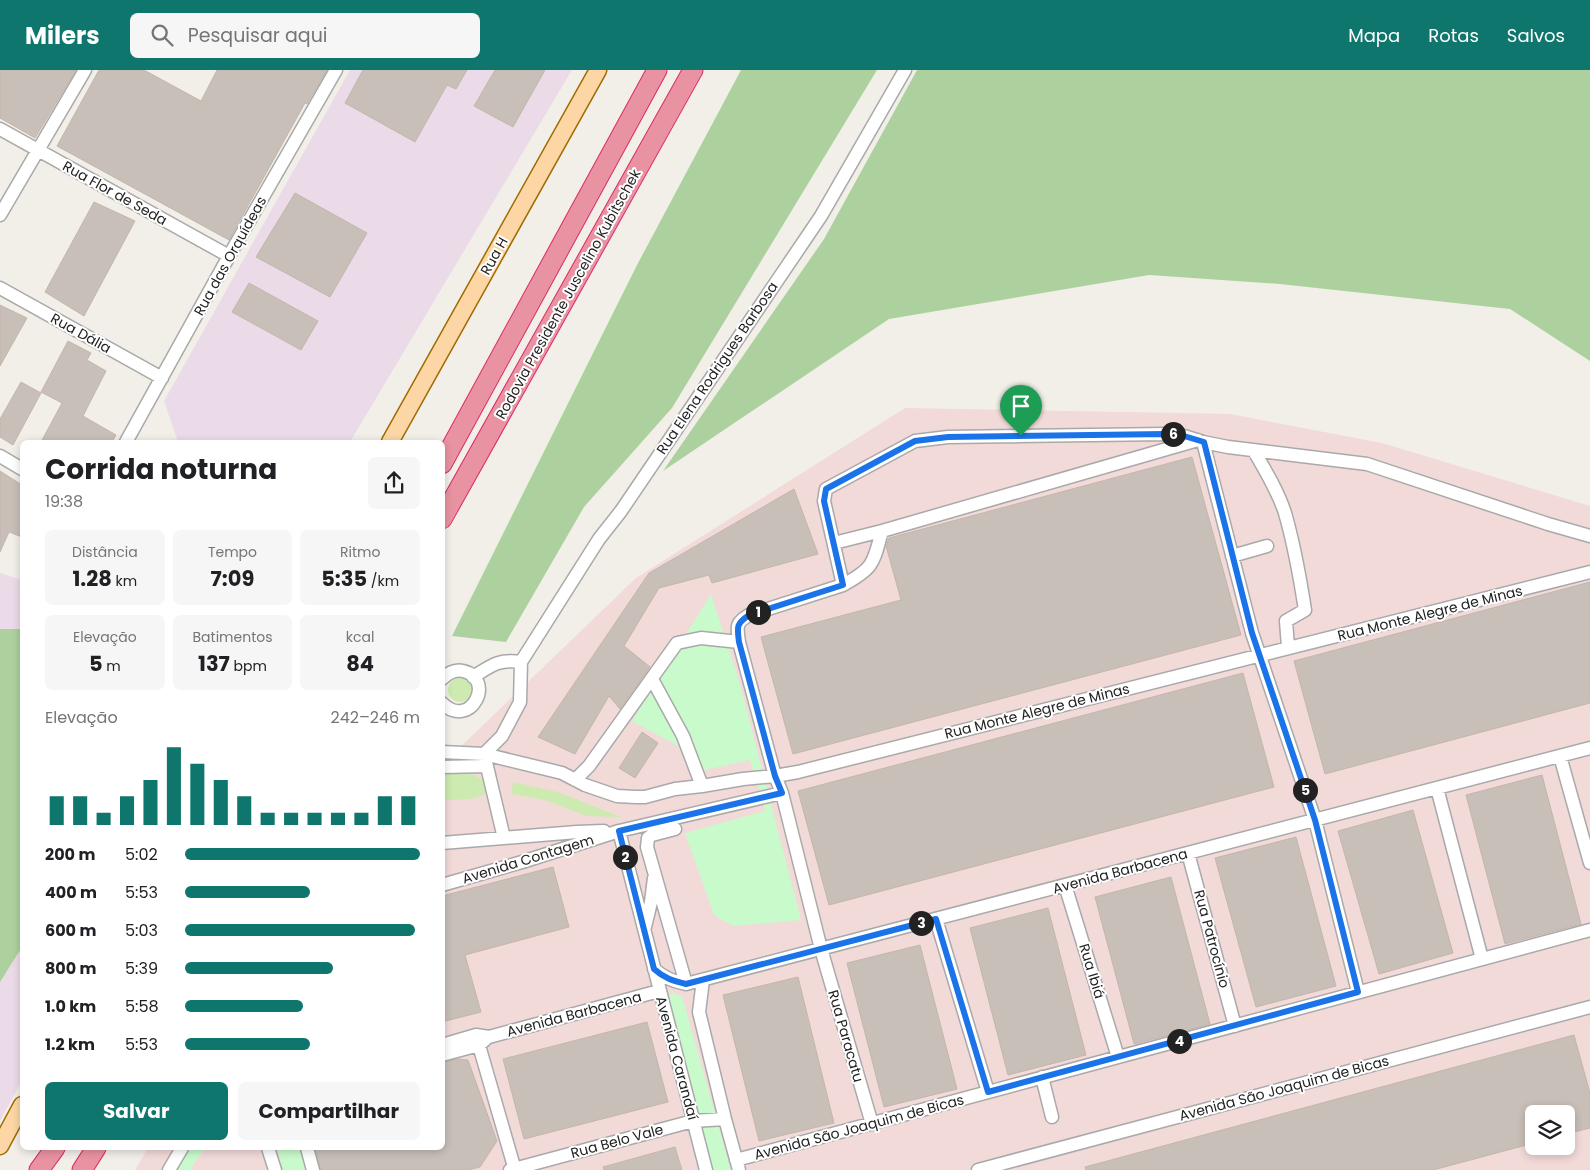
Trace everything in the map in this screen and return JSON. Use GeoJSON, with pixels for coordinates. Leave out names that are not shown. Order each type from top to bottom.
{"type":"FeatureCollection","features":[{"type":"Feature","properties":{"kind":"highway","name":"Rodovia Presidente Juscelino Kubitschek"},"geometry":{"type":"LineString","coordinates":[[445,459],[657,70]]}},
{"type":"Feature","properties":{"kind":"highway","name":"Rodovia Presidente Juscelino Kubitschek"},"geometry":{"type":"LineString","coordinates":[[445,514],[693,70]]}},
{"type":"Feature","properties":{"kind":"highway"},"geometry":{"type":"LineString","coordinates":[[39,1170],[54,1150]]}},
{"type":"Feature","properties":{"kind":"highway"},"geometry":{"type":"LineString","coordinates":[[46,1170],[55,1150]]}},
{"type":"Feature","properties":{"kind":"highway"},"geometry":{"type":"LineString","coordinates":[[82,1170],[95,1150]]}},
{"type":"Feature","properties":{"kind":"main road","name":"Rua H"},"geometry":{"type":"LineString","coordinates":[[391,440],[598,70]]}},
{"type":"Feature","properties":{"kind":"main road"},"geometry":{"type":"LineString","coordinates":[[0,1146],[20,1109]]}},
{"type":"Feature","properties":{"kind":"street"},"geometry":{"type":"LineString","coordinates":[[0,215],[85,70]]}},
{"type":"Feature","properties":{"kind":"street","name":"Rua das Orquídeas"},"geometry":{"type":"LineString","coordinates":[[127,440],[229,256],[336,70]]}},
{"type":"Feature","properties":{"kind":"street","name":"Rua Elena Rodrigues Barbosa"},"geometry":{"type":"LineString","coordinates":[[521,662],[599,539],[621,510],[820,216],[905,70]]}},
{"type":"Feature","properties":{"kind":"street","name":"Rua Flor de Seda"},"geometry":{"type":"LineString","coordinates":[[0,129],[229,256]]}},
{"type":"Feature","properties":{"kind":"street","name":"Rua Dália"},"geometry":{"type":"LineString","coordinates":[[0,288],[162,378]]}},
{"type":"Feature","properties":{"kind":"street"},"geometry":{"type":"LineString","coordinates":[[843,585],[824,501],[826,489],[915,441],[948,437],[1166,434],[1254,451],[1367,464],[1590,536]]}},
{"type":"Feature","properties":{"kind":"street"},"geometry":{"type":"LineString","coordinates":[[834,543],[1201,441]]}},
{"type":"Feature","properties":{"kind":"street"},"geometry":{"type":"LineString","coordinates":[[1201,441],[1252,633],[1315,820],[1358,992]]}},
{"type":"Feature","properties":{"kind":"street"},"geometry":{"type":"LineString","coordinates":[[1254,451],[1278,494],[1285,513],[1300,581],[1305,610],[1286,621],[1288,648]]}},
{"type":"Feature","properties":{"kind":"street"},"geometry":{"type":"LineString","coordinates":[[0,456],[20,468]]}},
{"type":"Feature","properties":{"kind":"street"},"geometry":{"type":"LineString","coordinates":[[782,793],[775,776],[739,642],[737,629],[740,621],[749,615],[843,585],[862,574],[871,565],[882,531]]}},
{"type":"Feature","properties":{"kind":"street"},"geometry":{"type":"LineString","coordinates":[[1232,556],[1267,546]]}},
{"type":"Feature","properties":{"kind":"street","name":"Rua Monte Alegre de Minas"},"geometry":{"type":"LineString","coordinates":[[485,760],[562,773],[616,796],[646,797],[675,789],[775,776],[1590,572]]}},
{"type":"Feature","properties":{"kind":"street"},"geometry":{"type":"LineString","coordinates":[[575,780],[589,766],[677,643],[701,638],[739,642]]}},
{"type":"Feature","properties":{"kind":"street"},"geometry":{"type":"LineString","coordinates":[[445,767],[485,760],[502,736],[520,702],[521,662],[510,660],[496,663],[474,677]]}},
{"type":"Feature","properties":{"kind":"street"},"geometry":{"type":"LineString","coordinates":[[445,677],[453,671],[468,672],[478,683],[479,691],[478,698],[468,709],[454,711],[445,705]]}},
{"type":"Feature","properties":{"kind":"street"},"geometry":{"type":"LineString","coordinates":[[652,679],[683,736],[702,786]]}},
{"type":"Feature","properties":{"kind":"street","name":"Avenida Barbacena"},"geometry":{"type":"LineString","coordinates":[[686,984],[1590,748]]}},
{"type":"Feature","properties":{"kind":"street"},"geometry":{"type":"LineString","coordinates":[[445,753],[485,760]]}},
{"type":"Feature","properties":{"kind":"street"},"geometry":{"type":"LineString","coordinates":[[1560,756],[1590,863]]}},
{"type":"Feature","properties":{"kind":"street"},"geometry":{"type":"LineString","coordinates":[[485,760],[504,838]]}},
{"type":"Feature","properties":{"kind":"street"},"geometry":{"type":"LineString","coordinates":[[1437,788],[1482,959]]}},
{"type":"Feature","properties":{"kind":"street","name":"Avenida Contagem"},"geometry":{"type":"LineString","coordinates":[[445,884],[619,831],[674,824],[782,793]]}},
{"type":"Feature","properties":{"kind":"street","name":"Rua Paracatu"},"geometry":{"type":"LineString","coordinates":[[782,793],[821,949],[872,1124]]}},
{"type":"Feature","properties":{"kind":"street","name":"Avenida Carandaí"},"geometry":{"type":"LineString","coordinates":[[674,824],[648,838],[647,846],[686,984]]}},
{"type":"Feature","properties":{"kind":"street"},"geometry":{"type":"LineString","coordinates":[[445,843],[577,832],[619,831]]}},
{"type":"Feature","properties":{"kind":"street","name":"Avenida Carandaí"},"geometry":{"type":"LineString","coordinates":[[619,831],[706,1170]]}},
{"type":"Feature","properties":{"kind":"street","name":"Rua Patrocínio"},"geometry":{"type":"LineString","coordinates":[[1188,853],[1235,1026]]}},
{"type":"Feature","properties":{"kind":"street"},"geometry":{"type":"LineString","coordinates":[[644,931],[654,873]]}},
{"type":"Feature","properties":{"kind":"street","name":"Rua Ibiá"},"geometry":{"type":"LineString","coordinates":[[1065,885],[1118,1057]]}},
{"type":"Feature","properties":{"kind":"street"},"geometry":{"type":"LineString","coordinates":[[936,919],[988,1092]]}},
{"type":"Feature","properties":{"kind":"street","name":"Avenida São Joaquim de Bicas"},"geometry":{"type":"LineString","coordinates":[[738,1165],[872,1124],[988,1092],[1590,930]]}},
{"type":"Feature","properties":{"kind":"street"},"geometry":{"type":"LineString","coordinates":[[654,969],[672,981],[686,984]]}},
{"type":"Feature","properties":{"kind":"street"},"geometry":{"type":"LineString","coordinates":[[703,980],[699,1012],[738,1165]]}},
{"type":"Feature","properties":{"kind":"street","name":"Avenida Barbacena"},"geometry":{"type":"LineString","coordinates":[[445,1045],[481,1039],[659,991]]}},
{"type":"Feature","properties":{"kind":"street","name":"Avenida São Joaquim de Bicas"},"geometry":{"type":"LineString","coordinates":[[978,1170],[1590,1007]]}},
{"type":"Feature","properties":{"kind":"street"},"geometry":{"type":"LineString","coordinates":[[481,1039],[513,1170]]}},
{"type":"Feature","properties":{"kind":"street","name":"Avenida Barbacena"},"geometry":{"type":"LineString","coordinates":[[445,1055],[481,1039]]}},
{"type":"Feature","properties":{"kind":"street"},"geometry":{"type":"LineString","coordinates":[[1042,1078],[1052,1117]]}},
{"type":"Feature","properties":{"kind":"street","name":"Rua Belo Vale"},"geometry":{"type":"LineString","coordinates":[[513,1170],[693,1121],[725,1119]]}},
{"type":"Feature","properties":{"kind":"street"},"geometry":{"type":"LineString","coordinates":[[169,1170],[181,1150]]}},
{"type":"Feature","properties":{"kind":"street"},"geometry":{"type":"LineString","coordinates":[[269,1150],[275,1170]]}},
{"type":"Feature","properties":{"kind":"street"},"geometry":{"type":"LineString","coordinates":[[308,1150],[313,1170]]}},
{"type":"Feature","properties":{"kind":"shaded area"},"geometry":{"type":"Polygon","coordinates":[[[350,70],[572,70],[351,440],[177,440],[164,401],[350,70]]]}},
{"type":"Feature","properties":{"kind":"shaded area"},"geometry":{"type":"Polygon","coordinates":[[[905,408],[1230,414],[1382,443],[1590,506],[1590,1170],[135,1170],[147,1150],[445,1150],[445,760],[636,578],[905,408]]]}},
{"type":"Feature","properties":{"kind":"shaded area"},"geometry":{"type":"Polygon","coordinates":[[[0,573],[20,579],[20,1084],[0,1121],[0,573]]]}},
{"type":"Feature","properties":{"kind":"green space"},"geometry":{"type":"Polygon","coordinates":[[[741,70],[877,70],[672,408],[584,507],[506,642],[452,636],[637,265],[741,70]]]}},
{"type":"Feature","properties":{"kind":"green space"},"geometry":{"type":"Polygon","coordinates":[[[917,70],[1590,70],[1590,361],[1510,309],[1280,284],[1149,275],[889,319],[663,471],[824,239],[917,70]]]}},
{"type":"Feature","properties":{"kind":"green space"},"geometry":{"type":"Polygon","coordinates":[[[711,594],[740,684],[801,920],[733,926],[714,915],[685,833],[765,811],[750,760],[695,772],[678,746],[632,721],[711,594]]]}},
{"type":"Feature","properties":{"kind":"green space"},"geometry":{"type":"Polygon","coordinates":[[[0,629],[20,629],[20,950],[0,982],[0,629]]]}},
{"type":"Feature","properties":{"kind":"green space"},"geometry":{"type":"Polygon","coordinates":[[[460,678],[465,679],[471,685],[471,695],[465,701],[460,702],[455,701],[449,695],[448,690],[449,685],[455,679],[460,678]]]}},
{"type":"Feature","properties":{"kind":"green space"},"geometry":{"type":"Polygon","coordinates":[[[445,770],[470,773],[487,782],[488,791],[483,795],[460,800],[445,800],[445,770]]]}},
{"type":"Feature","properties":{"kind":"green space"},"geometry":{"type":"Polygon","coordinates":[[[513,782],[558,792],[621,817],[587,816],[544,800],[511,794],[513,782]]]}},
{"type":"Feature","properties":{"kind":"green space"},"geometry":{"type":"Polygon","coordinates":[[[673,993],[682,996],[731,1170],[711,1170],[668,1003],[669,995],[673,993]]]}},
{"type":"Feature","properties":{"kind":"green space"},"geometry":{"type":"Polygon","coordinates":[[[188,1150],[204,1150],[190,1170],[176,1170],[188,1150]]]}},
{"type":"Feature","properties":{"kind":"green space"},"geometry":{"type":"Polygon","coordinates":[[[278,1150],[302,1150],[307,1170],[283,1170],[278,1150]]]}},
{"type":"Feature","properties":{"kind":"building"},"geometry":{"type":"Polygon","coordinates":[[[0,70],[76,70],[35,138],[0,118],[0,70]]]}},
{"type":"Feature","properties":{"kind":"building"},"geometry":{"type":"Polygon","coordinates":[[[99,70],[144,70],[201,101],[217,70],[327,70],[307,104],[305,103],[229,240],[57,146],[99,70]]]}},
{"type":"Feature","properties":{"kind":"building"},"geometry":{"type":"Polygon","coordinates":[[[363,70],[467,70],[456,89],[447,85],[415,142],[345,103],[363,70]]]}},
{"type":"Feature","properties":{"kind":"building"},"geometry":{"type":"Polygon","coordinates":[[[495,70],[545,70],[513,127],[474,106],[495,70]]]}},
{"type":"Feature","properties":{"kind":"building"},"geometry":{"type":"Polygon","coordinates":[[[295,193],[367,233],[330,297],[256,257],[295,193]]]}},
{"type":"Feature","properties":{"kind":"building"},"geometry":{"type":"Polygon","coordinates":[[[94,202],[135,221],[84,316],[45,292],[94,202]]]}},
{"type":"Feature","properties":{"kind":"building"},"geometry":{"type":"Polygon","coordinates":[[[249,283],[318,321],[301,350],[232,312],[249,283]]]}},
{"type":"Feature","properties":{"kind":"building"},"geometry":{"type":"Polygon","coordinates":[[[0,305],[27,318],[0,366],[0,305]]]}},
{"type":"Feature","properties":{"kind":"building"},"geometry":{"type":"Polygon","coordinates":[[[68,341],[91,353],[87,360],[106,371],[83,416],[116,435],[113,440],[42,440],[62,403],[41,392],[68,341]]]}},
{"type":"Feature","properties":{"kind":"building"},"geometry":{"type":"Polygon","coordinates":[[[21,382],[41,393],[13,445],[0,437],[0,419],[21,382]]]}},
{"type":"Feature","properties":{"kind":"building"},"geometry":{"type":"Polygon","coordinates":[[[1192,457],[1241,635],[793,754],[761,637],[901,600],[886,546],[889,538],[1192,457]]]}},
{"type":"Feature","properties":{"kind":"building"},"geometry":{"type":"Polygon","coordinates":[[[0,471],[20,484],[20,536],[9,532],[0,552],[0,471]]]}},
{"type":"Feature","properties":{"kind":"building"},"geometry":{"type":"Polygon","coordinates":[[[794,489],[818,554],[712,583],[709,575],[659,588],[624,646],[650,667],[620,709],[609,696],[575,754],[538,737],[649,573],[794,489]]]}},
{"type":"Feature","properties":{"kind":"building"},"geometry":{"type":"Polygon","coordinates":[[[1590,582],[1590,703],[1325,774],[1294,661],[1590,582]]]}},
{"type":"Feature","properties":{"kind":"building"},"geometry":{"type":"Polygon","coordinates":[[[1243,673],[1274,787],[829,905],[798,791],[1243,673]]]}},
{"type":"Feature","properties":{"kind":"building"},"geometry":{"type":"Polygon","coordinates":[[[642,732],[658,743],[635,778],[619,768],[642,732]]]}},
{"type":"Feature","properties":{"kind":"building"},"geometry":{"type":"Polygon","coordinates":[[[1542,775],[1581,924],[1505,944],[1466,795],[1542,775]]]}},
{"type":"Feature","properties":{"kind":"building"},"geometry":{"type":"Polygon","coordinates":[[[1413,810],[1453,953],[1379,974],[1338,831],[1413,810]]]}},
{"type":"Feature","properties":{"kind":"building"},"geometry":{"type":"Polygon","coordinates":[[[1296,837],[1336,986],[1256,1007],[1215,858],[1296,837]]]}},
{"type":"Feature","properties":{"kind":"building"},"geometry":{"type":"Polygon","coordinates":[[[553,867],[569,927],[465,955],[481,1012],[445,1021],[445,895],[553,867]]]}},
{"type":"Feature","properties":{"kind":"building"},"geometry":{"type":"Polygon","coordinates":[[[1171,877],[1210,1024],[1134,1044],[1095,897],[1171,877]]]}},
{"type":"Feature","properties":{"kind":"building"},"geometry":{"type":"Polygon","coordinates":[[[1048,908],[1086,1055],[1008,1075],[970,928],[1048,908]]]}},
{"type":"Feature","properties":{"kind":"building"},"geometry":{"type":"Polygon","coordinates":[[[920,945],[957,1089],[884,1107],[847,963],[920,945]]]}},
{"type":"Feature","properties":{"kind":"building"},"geometry":{"type":"Polygon","coordinates":[[[798,977],[834,1123],[759,1141],[723,995],[798,977]]]}},
{"type":"Feature","properties":{"kind":"building"},"geometry":{"type":"Polygon","coordinates":[[[647,1022],[668,1102],[524,1139],[503,1059],[647,1022]]]}},
{"type":"Feature","properties":{"kind":"building"},"geometry":{"type":"Polygon","coordinates":[[[1574,1035],[1590,1093],[1590,1128],[1575,1132],[1575,1105],[1525,1105],[1525,1145],[1433,1170],[1086,1170],[1085,1167],[1574,1035]]]}},
{"type":"Feature","properties":{"kind":"building"},"geometry":{"type":"Polygon","coordinates":[[[457,1059],[468,1060],[497,1141],[480,1167],[468,1170],[321,1170],[316,1150],[445,1150],[445,1062],[457,1059]]]}},
{"type":"Feature","properties":{"kind":"building"},"geometry":{"type":"Polygon","coordinates":[[[675,1147],[682,1170],[604,1170],[603,1167],[675,1147]]]}},
{"type":"Feature","properties":{"kind":"route"},"geometry":{"type":"LineString","coordinates":[[1166,434],[1184,436],[1204,442],[1252,633],[1315,820],[1358,992],[988,1092],[936,919],[686,984],[672,981],[654,969],[619,831],[782,793],[775,776],[737,629],[740,621],[749,615],[843,585],[824,501],[826,489],[915,441],[948,437],[1021,436],[1166,434]]}}]}
